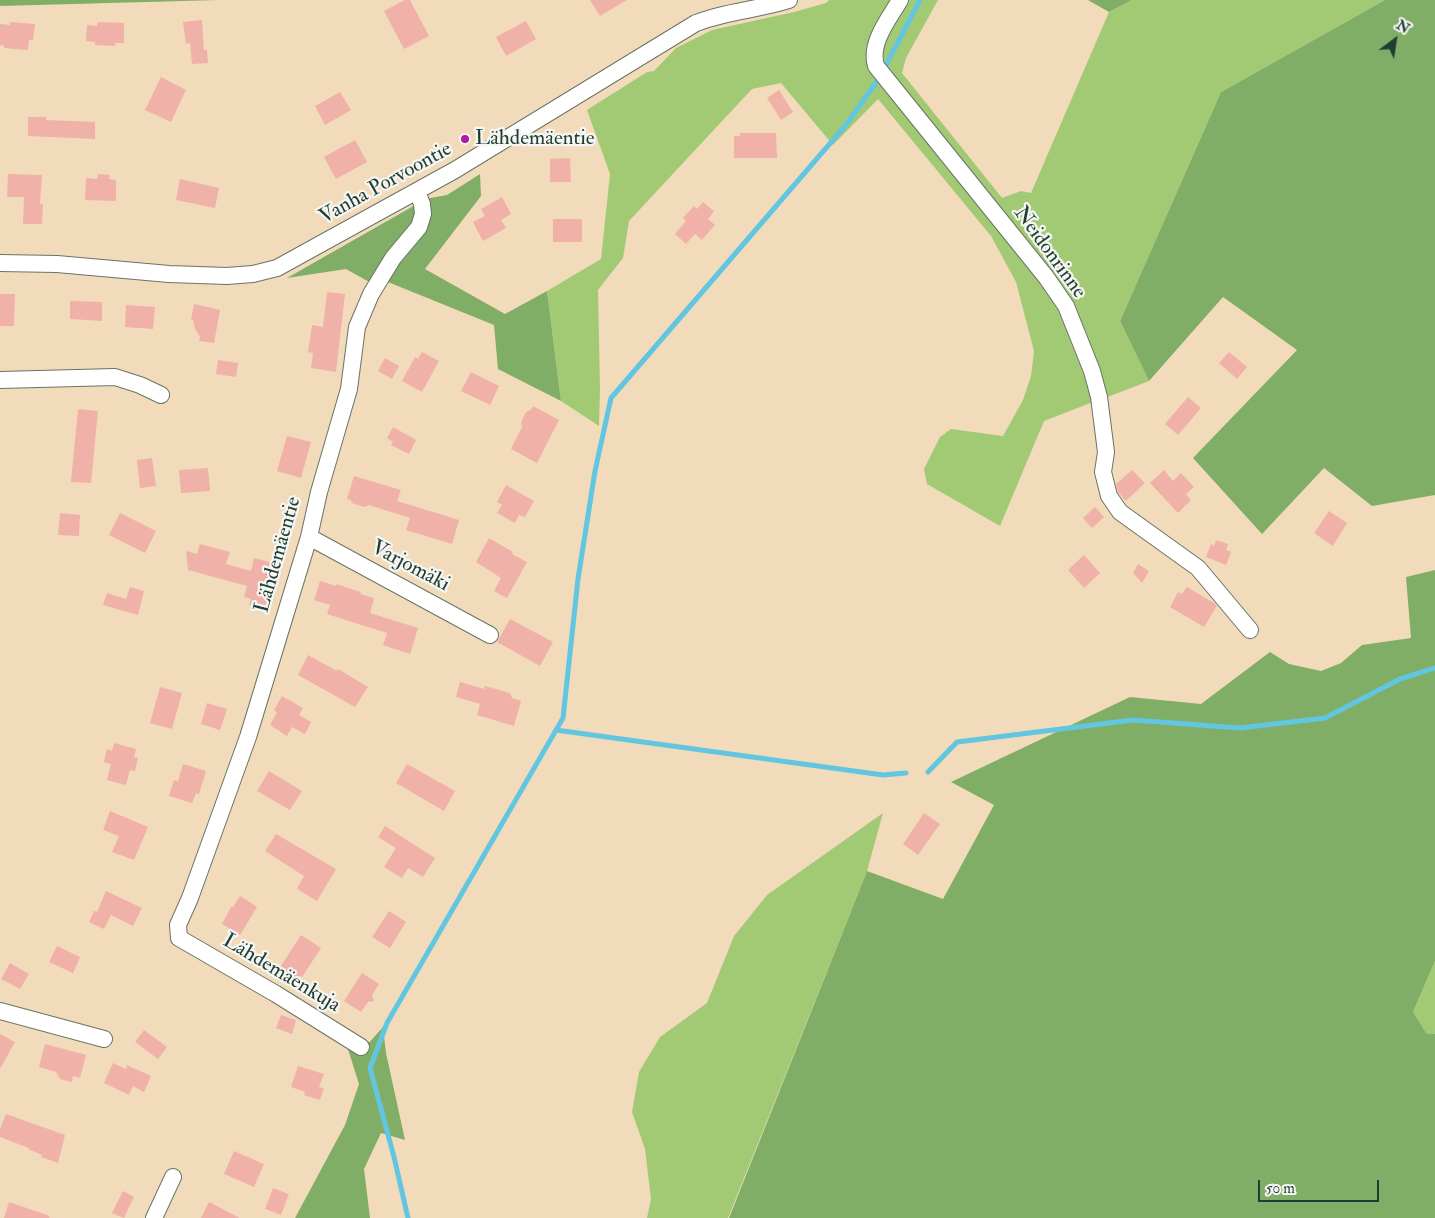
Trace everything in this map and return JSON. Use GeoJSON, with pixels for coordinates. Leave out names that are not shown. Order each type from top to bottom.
{"type":"FeatureCollection","features":[{"type":"Feature","properties":{"kind":"street","name":"Vanha Porvoontie"},"geometry":{"type":"LineString","coordinates":[[0,263],[57,264],[218,276],[254,274],[278,268],[417,192],[543,118],[696,23],[732,12],[774,5],[789,0]]}},
{"type":"Feature","properties":{"kind":"street","name":"Neidonrinne"},"geometry":{"type":"LineString","coordinates":[[900,0],[875,46],[874,59],[876,66],[1046,277],[1066,306],[1092,371],[1098,397],[1106,452],[1103,472],[1109,496],[1120,512],[1198,568],[1250,630]]}},
{"type":"Feature","properties":{"kind":"street","name":"Lähdemäentie"},"geometry":{"type":"LineString","coordinates":[[178,938],[178,925],[190,898],[248,737],[309,537],[319,492],[348,388],[357,327],[371,294],[393,258],[419,227],[423,214],[422,204],[417,192]]}},
{"type":"Feature","properties":{"kind":"street"},"geometry":{"type":"LineString","coordinates":[[0,380],[115,377],[140,384],[161,395]]}},
{"type":"Feature","properties":{"kind":"street","name":"Varjomäki"},"geometry":{"type":"LineString","coordinates":[[309,537],[490,635]]}},
{"type":"Feature","properties":{"kind":"street","name":"Lähdemäenkuja"},"geometry":{"type":"LineString","coordinates":[[178,938],[276,994],[361,1047]]}},
{"type":"Feature","properties":{"kind":"street"},"geometry":{"type":"LineString","coordinates":[[0,1011],[104,1039]]}},
{"type":"Feature","properties":{"kind":"street"},"geometry":{"type":"LineString","coordinates":[[154,1218],[173,1177]]}},
{"type":"Feature","properties":{"kind":"green space"},"geometry":{"type":"Polygon","coordinates":[[[0,0],[218,0],[0,6],[0,0]]]}},
{"type":"Feature","properties":{"kind":"green space"},"geometry":{"type":"Polygon","coordinates":[[[829,0],[938,0],[906,58],[902,73],[1002,198],[1021,191],[1031,193],[1109,12],[1132,0],[1385,0],[1221,92],[1120,321],[1149,381],[1105,398],[1086,333],[1066,294],[1055,298],[1084,368],[1093,402],[1044,421],[1000,526],[927,484],[924,469],[940,437],[951,429],[1003,436],[1023,400],[1031,376],[1034,351],[1016,282],[991,236],[878,99],[833,145],[781,83],[752,89],[629,221],[623,258],[598,290],[599,426],[561,401],[547,291],[601,259],[610,174],[587,110],[647,72],[654,71],[676,48],[712,30],[794,12],[826,3],[829,0]]]}},
{"type":"Feature","properties":{"kind":"green space"},"geometry":{"type":"Polygon","coordinates":[[[1088,0],[1132,0],[1109,12],[1088,0]]]}},
{"type":"Feature","properties":{"kind":"green space"},"geometry":{"type":"Polygon","coordinates":[[[1385,0],[1435,0],[1435,495],[1372,506],[1324,468],[1262,534],[1193,458],[1297,350],[1223,297],[1149,381],[1120,321],[1221,92],[1385,0]]]}},
{"type":"Feature","properties":{"kind":"green space"},"geometry":{"type":"Polygon","coordinates":[[[480,174],[481,196],[425,269],[505,314],[547,291],[561,401],[498,369],[494,325],[383,280],[425,199],[447,195],[480,174]]]}},
{"type":"Feature","properties":{"kind":"green space"},"geometry":{"type":"Polygon","coordinates":[[[417,204],[419,213],[371,283],[346,269],[287,278],[417,204]]]}},
{"type":"Feature","properties":{"kind":"green space"},"geometry":{"type":"Polygon","coordinates":[[[1435,570],[1435,961],[1413,1012],[1427,1034],[1435,1034],[1435,1218],[729,1218],[867,871],[943,899],[994,805],[951,782],[1130,697],[1201,704],[1270,652],[1289,664],[1321,671],[1341,663],[1362,645],[1411,638],[1406,577],[1435,570]]]}},
{"type":"Feature","properties":{"kind":"green space"},"geometry":{"type":"Polygon","coordinates":[[[883,813],[867,871],[728,1218],[647,1218],[651,1199],[645,1149],[632,1112],[639,1072],[660,1037],[707,1003],[734,936],[767,895],[883,813]]]}},
{"type":"Feature","properties":{"kind":"green space"},"geometry":{"type":"Polygon","coordinates":[[[1435,961],[1435,1034],[1427,1034],[1413,1012],[1435,961]]]}},
{"type":"Feature","properties":{"kind":"green space"},"geometry":{"type":"Polygon","coordinates":[[[383,1027],[386,1053],[405,1140],[381,1133],[364,1169],[370,1218],[295,1218],[345,1125],[359,1084],[346,1043],[367,1045],[383,1027]]]}},
{"type":"Feature","properties":{"kind":"building"},"geometry":{"type":"Polygon","coordinates":[[[405,0],[410,0],[429,36],[404,49],[384,11],[405,0]]]}},
{"type":"Feature","properties":{"kind":"building"},"geometry":{"type":"Polygon","coordinates":[[[590,0],[627,0],[600,16],[590,0]]]}},
{"type":"Feature","properties":{"kind":"building"},"geometry":{"type":"Polygon","coordinates":[[[202,20],[204,50],[207,50],[208,63],[192,64],[190,43],[186,44],[183,22],[202,20]]]}},
{"type":"Feature","properties":{"kind":"building"},"geometry":{"type":"Polygon","coordinates":[[[526,21],[536,39],[506,56],[496,37],[526,21]]]}},
{"type":"Feature","properties":{"kind":"building"},"geometry":{"type":"Polygon","coordinates":[[[10,22],[35,24],[33,40],[29,40],[28,50],[4,48],[4,46],[0,45],[0,24],[10,25],[10,22]]]}},
{"type":"Feature","properties":{"kind":"building"},"geometry":{"type":"Polygon","coordinates":[[[98,22],[124,23],[124,43],[115,43],[115,46],[95,45],[95,42],[86,41],[87,25],[97,26],[98,22]]]}},
{"type":"Feature","properties":{"kind":"building"},"geometry":{"type":"Polygon","coordinates":[[[161,77],[186,90],[171,122],[145,110],[161,77]]]}},
{"type":"Feature","properties":{"kind":"building"},"geometry":{"type":"Polygon","coordinates":[[[779,90],[793,112],[781,120],[767,98],[779,90]]]}},
{"type":"Feature","properties":{"kind":"building"},"geometry":{"type":"Polygon","coordinates":[[[340,92],[351,110],[325,125],[315,106],[340,92]]]}},
{"type":"Feature","properties":{"kind":"building"},"geometry":{"type":"Polygon","coordinates":[[[28,117],[46,117],[46,120],[95,122],[95,139],[28,136],[28,117]]]}},
{"type":"Feature","properties":{"kind":"building"},"geometry":{"type":"Polygon","coordinates":[[[740,133],[776,133],[777,158],[734,158],[734,136],[740,136],[740,133]]]}},
{"type":"Feature","properties":{"kind":"building"},"geometry":{"type":"Polygon","coordinates":[[[355,140],[367,162],[336,179],[324,157],[355,140]]]}},
{"type":"Feature","properties":{"kind":"building"},"geometry":{"type":"Polygon","coordinates":[[[570,158],[571,182],[550,182],[550,159],[570,158]]]}},
{"type":"Feature","properties":{"kind":"building"},"geometry":{"type":"Polygon","coordinates":[[[8,174],[42,175],[40,204],[43,204],[42,224],[23,224],[24,197],[7,197],[8,174]]]}},
{"type":"Feature","properties":{"kind":"building"},"geometry":{"type":"Polygon","coordinates":[[[98,174],[110,175],[109,179],[116,180],[116,201],[85,200],[86,178],[97,179],[98,174]]]}},
{"type":"Feature","properties":{"kind":"building"},"geometry":{"type":"Polygon","coordinates":[[[180,179],[219,188],[215,208],[176,200],[180,179]]]}},
{"type":"Feature","properties":{"kind":"building"},"geometry":{"type":"Polygon","coordinates":[[[502,197],[511,214],[501,220],[506,228],[483,241],[473,222],[485,216],[481,209],[502,197]]]}},
{"type":"Feature","properties":{"kind":"building"},"geometry":{"type":"Polygon","coordinates":[[[703,202],[714,211],[708,219],[715,225],[702,240],[695,234],[686,244],[675,234],[686,221],[683,218],[694,206],[697,209],[703,202]]]}},
{"type":"Feature","properties":{"kind":"building"},"geometry":{"type":"Polygon","coordinates":[[[553,219],[582,219],[582,242],[553,242],[553,219]]]}},
{"type":"Feature","properties":{"kind":"building"},"geometry":{"type":"Polygon","coordinates":[[[327,292],[345,294],[336,372],[311,368],[313,353],[308,352],[312,325],[323,327],[327,292]]]}},
{"type":"Feature","properties":{"kind":"building"},"geometry":{"type":"Polygon","coordinates":[[[0,294],[15,294],[14,326],[0,326],[0,294]]]}},
{"type":"Feature","properties":{"kind":"building"},"geometry":{"type":"Polygon","coordinates":[[[70,301],[102,302],[102,321],[70,319],[70,301]]]}},
{"type":"Feature","properties":{"kind":"building"},"geometry":{"type":"Polygon","coordinates":[[[194,304],[220,310],[214,343],[199,341],[200,337],[195,329],[193,320],[191,320],[194,304]]]}},
{"type":"Feature","properties":{"kind":"building"},"geometry":{"type":"Polygon","coordinates":[[[126,305],[155,307],[153,329],[125,327],[126,305]]]}},
{"type":"Feature","properties":{"kind":"building"},"geometry":{"type":"Polygon","coordinates":[[[422,352],[439,361],[422,392],[402,381],[415,357],[418,359],[422,352]]]}},
{"type":"Feature","properties":{"kind":"building"},"geometry":{"type":"Polygon","coordinates":[[[1229,352],[1247,367],[1237,379],[1219,363],[1229,352]]]}},
{"type":"Feature","properties":{"kind":"building"},"geometry":{"type":"Polygon","coordinates":[[[385,358],[399,366],[392,379],[378,371],[385,358]]]}},
{"type":"Feature","properties":{"kind":"building"},"geometry":{"type":"Polygon","coordinates":[[[218,360],[238,363],[236,377],[216,374],[218,360]]]}},
{"type":"Feature","properties":{"kind":"building"},"geometry":{"type":"Polygon","coordinates":[[[471,372],[499,386],[490,405],[461,391],[471,372]]]}},
{"type":"Feature","properties":{"kind":"building"},"geometry":{"type":"Polygon","coordinates":[[[1188,397],[1201,408],[1178,435],[1165,424],[1188,397]]]}},
{"type":"Feature","properties":{"kind":"building"},"geometry":{"type":"Polygon","coordinates":[[[533,406],[559,420],[537,463],[511,449],[522,427],[521,422],[526,412],[531,410],[533,406]]]}},
{"type":"Feature","properties":{"kind":"building"},"geometry":{"type":"Polygon","coordinates":[[[78,409],[98,411],[91,483],[71,482],[78,409]]]}},
{"type":"Feature","properties":{"kind":"building"},"geometry":{"type":"Polygon","coordinates":[[[393,427],[416,440],[409,454],[391,445],[393,442],[387,438],[393,427]]]}},
{"type":"Feature","properties":{"kind":"building"},"geometry":{"type":"Polygon","coordinates":[[[287,436],[311,442],[301,478],[277,471],[287,436]]]}},
{"type":"Feature","properties":{"kind":"building"},"geometry":{"type":"Polygon","coordinates":[[[152,458],[156,486],[140,488],[137,460],[152,458]]]}},
{"type":"Feature","properties":{"kind":"building"},"geometry":{"type":"Polygon","coordinates":[[[208,468],[210,491],[181,493],[179,470],[208,468]]]}},
{"type":"Feature","properties":{"kind":"building"},"geometry":{"type":"Polygon","coordinates":[[[1132,470],[1145,483],[1126,501],[1118,492],[1116,484],[1132,470]]]}},
{"type":"Feature","properties":{"kind":"building"},"geometry":{"type":"Polygon","coordinates":[[[1164,470],[1173,481],[1181,473],[1194,487],[1186,494],[1191,500],[1178,513],[1150,483],[1164,470]]]}},
{"type":"Feature","properties":{"kind":"building"},"geometry":{"type":"Polygon","coordinates":[[[354,476],[401,490],[397,501],[459,520],[452,544],[406,530],[410,518],[369,505],[364,507],[352,503],[351,500],[347,499],[354,476]]]}},
{"type":"Feature","properties":{"kind":"building"},"geometry":{"type":"Polygon","coordinates":[[[506,485],[534,501],[525,517],[519,515],[515,523],[497,513],[502,505],[497,502],[506,485]]]}},
{"type":"Feature","properties":{"kind":"building"},"geometry":{"type":"Polygon","coordinates":[[[1095,507],[1104,517],[1092,528],[1083,518],[1095,507]]]}},
{"type":"Feature","properties":{"kind":"building"},"geometry":{"type":"Polygon","coordinates":[[[1329,511],[1347,523],[1333,546],[1314,533],[1329,511]]]}},
{"type":"Feature","properties":{"kind":"building"},"geometry":{"type":"Polygon","coordinates":[[[60,513],[80,515],[79,536],[58,535],[60,513]]]}},
{"type":"Feature","properties":{"kind":"building"},"geometry":{"type":"Polygon","coordinates":[[[120,513],[156,531],[145,553],[109,535],[120,513]]]}},
{"type":"Feature","properties":{"kind":"building"},"geometry":{"type":"Polygon","coordinates":[[[489,538],[527,562],[507,598],[494,591],[501,578],[476,562],[489,538]]]}},
{"type":"Feature","properties":{"kind":"building"},"geometry":{"type":"Polygon","coordinates":[[[1216,540],[1228,544],[1226,550],[1231,552],[1226,565],[1206,557],[1211,544],[1214,546],[1216,540]]]}},
{"type":"Feature","properties":{"kind":"building"},"geometry":{"type":"Polygon","coordinates":[[[200,544],[230,552],[226,564],[251,571],[254,558],[278,564],[274,580],[272,579],[265,609],[249,605],[251,599],[244,597],[247,586],[188,570],[186,551],[197,554],[200,544]]]}},
{"type":"Feature","properties":{"kind":"building"},"geometry":{"type":"Polygon","coordinates":[[[1084,555],[1100,573],[1084,588],[1068,570],[1084,555]]]}},
{"type":"Feature","properties":{"kind":"building"},"geometry":{"type":"Polygon","coordinates":[[[1138,564],[1149,571],[1142,583],[1133,573],[1138,564]]]}},
{"type":"Feature","properties":{"kind":"building"},"geometry":{"type":"Polygon","coordinates":[[[320,581],[336,586],[336,584],[374,598],[370,613],[418,628],[410,654],[383,645],[387,633],[327,614],[330,605],[314,600],[320,581]]]}},
{"type":"Feature","properties":{"kind":"building"},"geometry":{"type":"Polygon","coordinates":[[[130,587],[144,591],[138,615],[103,605],[107,593],[126,599],[130,587]]]}},
{"type":"Feature","properties":{"kind":"building"},"geometry":{"type":"Polygon","coordinates":[[[1187,587],[1217,606],[1204,627],[1170,607],[1178,592],[1182,594],[1187,587]]]}},
{"type":"Feature","properties":{"kind":"building"},"geometry":{"type":"Polygon","coordinates":[[[510,619],[553,642],[540,666],[497,642],[510,619]]]}},
{"type":"Feature","properties":{"kind":"building"},"geometry":{"type":"Polygon","coordinates":[[[308,655],[337,671],[338,669],[368,687],[355,707],[298,675],[308,655]]]}},
{"type":"Feature","properties":{"kind":"building"},"geometry":{"type":"Polygon","coordinates":[[[460,682],[484,689],[485,686],[510,693],[512,698],[521,701],[514,726],[477,715],[480,704],[456,697],[460,682]]]}},
{"type":"Feature","properties":{"kind":"building"},"geometry":{"type":"Polygon","coordinates":[[[160,687],[182,693],[172,729],[150,723],[160,687]]]}},
{"type":"Feature","properties":{"kind":"building"},"geometry":{"type":"Polygon","coordinates":[[[282,696],[303,708],[299,715],[311,722],[305,734],[292,727],[287,736],[270,725],[277,712],[274,710],[282,696]]]}},
{"type":"Feature","properties":{"kind":"building"},"geometry":{"type":"Polygon","coordinates":[[[207,703],[227,709],[220,730],[201,724],[207,703]]]}},
{"type":"Feature","properties":{"kind":"building"},"geometry":{"type":"Polygon","coordinates":[[[114,743],[136,749],[134,757],[138,758],[135,771],[130,770],[126,785],[107,780],[111,764],[104,762],[107,749],[112,751],[114,743]]]}},
{"type":"Feature","properties":{"kind":"building"},"geometry":{"type":"Polygon","coordinates":[[[183,764],[206,771],[199,794],[196,793],[192,803],[169,796],[174,780],[178,781],[183,764]]]}},
{"type":"Feature","properties":{"kind":"building"},"geometry":{"type":"Polygon","coordinates":[[[407,764],[455,791],[444,811],[396,783],[407,764]]]}},
{"type":"Feature","properties":{"kind":"building"},"geometry":{"type":"Polygon","coordinates":[[[269,771],[302,791],[290,810],[257,791],[269,771]]]}},
{"type":"Feature","properties":{"kind":"building"},"geometry":{"type":"Polygon","coordinates":[[[110,811],[148,827],[134,860],[112,852],[119,836],[103,830],[110,811]]]}},
{"type":"Feature","properties":{"kind":"building"},"geometry":{"type":"Polygon","coordinates":[[[924,813],[940,824],[918,855],[903,844],[924,813]]]}},
{"type":"Feature","properties":{"kind":"building"},"geometry":{"type":"Polygon","coordinates":[[[385,826],[435,858],[423,877],[408,868],[402,878],[384,867],[396,848],[378,837],[385,826]]]}},
{"type":"Feature","properties":{"kind":"building"},"geometry":{"type":"Polygon","coordinates":[[[276,834],[336,869],[317,901],[297,889],[304,876],[265,851],[276,834]]]}},
{"type":"Feature","properties":{"kind":"building"},"geometry":{"type":"Polygon","coordinates":[[[106,891],[142,908],[133,926],[111,915],[104,929],[89,922],[94,911],[97,912],[106,891]]]}},
{"type":"Feature","properties":{"kind":"building"},"geometry":{"type":"Polygon","coordinates":[[[240,896],[257,907],[240,935],[222,924],[231,907],[233,907],[240,896]]]}},
{"type":"Feature","properties":{"kind":"building"},"geometry":{"type":"Polygon","coordinates":[[[389,911],[406,922],[390,948],[372,937],[389,911]]]}},
{"type":"Feature","properties":{"kind":"building"},"geometry":{"type":"Polygon","coordinates":[[[301,935],[321,948],[302,977],[300,976],[295,983],[277,972],[301,935]]]}},
{"type":"Feature","properties":{"kind":"building"},"geometry":{"type":"Polygon","coordinates":[[[57,946],[80,957],[73,973],[49,962],[57,946]]]}},
{"type":"Feature","properties":{"kind":"building"},"geometry":{"type":"Polygon","coordinates":[[[10,963],[29,974],[20,989],[1,979],[10,963]]]}},
{"type":"Feature","properties":{"kind":"building"},"geometry":{"type":"Polygon","coordinates":[[[362,973],[379,984],[372,995],[374,1001],[368,1002],[361,1012],[344,1001],[362,973]]]}},
{"type":"Feature","properties":{"kind":"building"},"geometry":{"type":"Polygon","coordinates":[[[281,1015],[296,1020],[292,1034],[276,1028],[281,1015]]]}},
{"type":"Feature","properties":{"kind":"building"},"geometry":{"type":"Polygon","coordinates":[[[144,1030],[167,1047],[158,1059],[135,1042],[144,1030]]]}},
{"type":"Feature","properties":{"kind":"building"},"geometry":{"type":"Polygon","coordinates":[[[0,1034],[15,1042],[0,1069],[0,1034]]]}},
{"type":"Feature","properties":{"kind":"building"},"geometry":{"type":"Polygon","coordinates":[[[45,1044],[86,1055],[80,1078],[73,1076],[72,1082],[60,1079],[56,1072],[39,1067],[45,1044]]]}},
{"type":"Feature","properties":{"kind":"building"},"geometry":{"type":"Polygon","coordinates":[[[113,1063],[126,1069],[127,1065],[151,1076],[144,1092],[133,1086],[129,1095],[104,1083],[113,1063]]]}},
{"type":"Feature","properties":{"kind":"building"},"geometry":{"type":"Polygon","coordinates":[[[298,1066],[324,1074],[319,1087],[324,1088],[320,1100],[304,1095],[305,1092],[291,1087],[298,1066]]]}},
{"type":"Feature","properties":{"kind":"building"},"geometry":{"type":"Polygon","coordinates":[[[6,1114],[65,1135],[58,1163],[41,1157],[42,1155],[29,1148],[0,1137],[0,1129],[6,1114]]]}},
{"type":"Feature","properties":{"kind":"building"},"geometry":{"type":"Polygon","coordinates":[[[234,1151],[264,1164],[254,1187],[224,1174],[234,1151]]]}},
{"type":"Feature","properties":{"kind":"building"},"geometry":{"type":"Polygon","coordinates":[[[273,1188],[289,1194],[281,1215],[265,1209],[273,1188]]]}},
{"type":"Feature","properties":{"kind":"building"},"geometry":{"type":"Polygon","coordinates":[[[123,1191],[134,1197],[124,1218],[112,1213],[123,1191]]]}},
{"type":"Feature","properties":{"kind":"building"},"geometry":{"type":"Polygon","coordinates":[[[9,1202],[50,1216],[49,1218],[4,1218],[9,1202]]]}},
{"type":"Feature","properties":{"kind":"building"},"geometry":{"type":"Polygon","coordinates":[[[209,1202],[240,1218],[201,1218],[209,1202]]]}},
{"type":"Feature","properties":{"kind":"waterway"},"geometry":{"type":"LineString","coordinates":[[883,69],[920,0]]}},
{"type":"Feature","properties":{"kind":"waterway"},"geometry":{"type":"LineString","coordinates":[[408,1218],[370,1068],[387,1023],[563,718],[578,579],[595,471],[611,398],[845,126],[878,80]]}},
{"type":"Feature","properties":{"kind":"waterway"},"geometry":{"type":"LineString","coordinates":[[928,772],[957,742],[1133,720],[1240,728],[1325,718],[1400,679],[1435,668]]}},
{"type":"Feature","properties":{"kind":"waterway"},"geometry":{"type":"LineString","coordinates":[[556,730],[883,775],[906,773]]}},
{"type":"Feature","properties":{"kind":"place","name":"Lähdemäentie"},"geometry":{"type":"Point","coordinates":[465,139]}}]}
